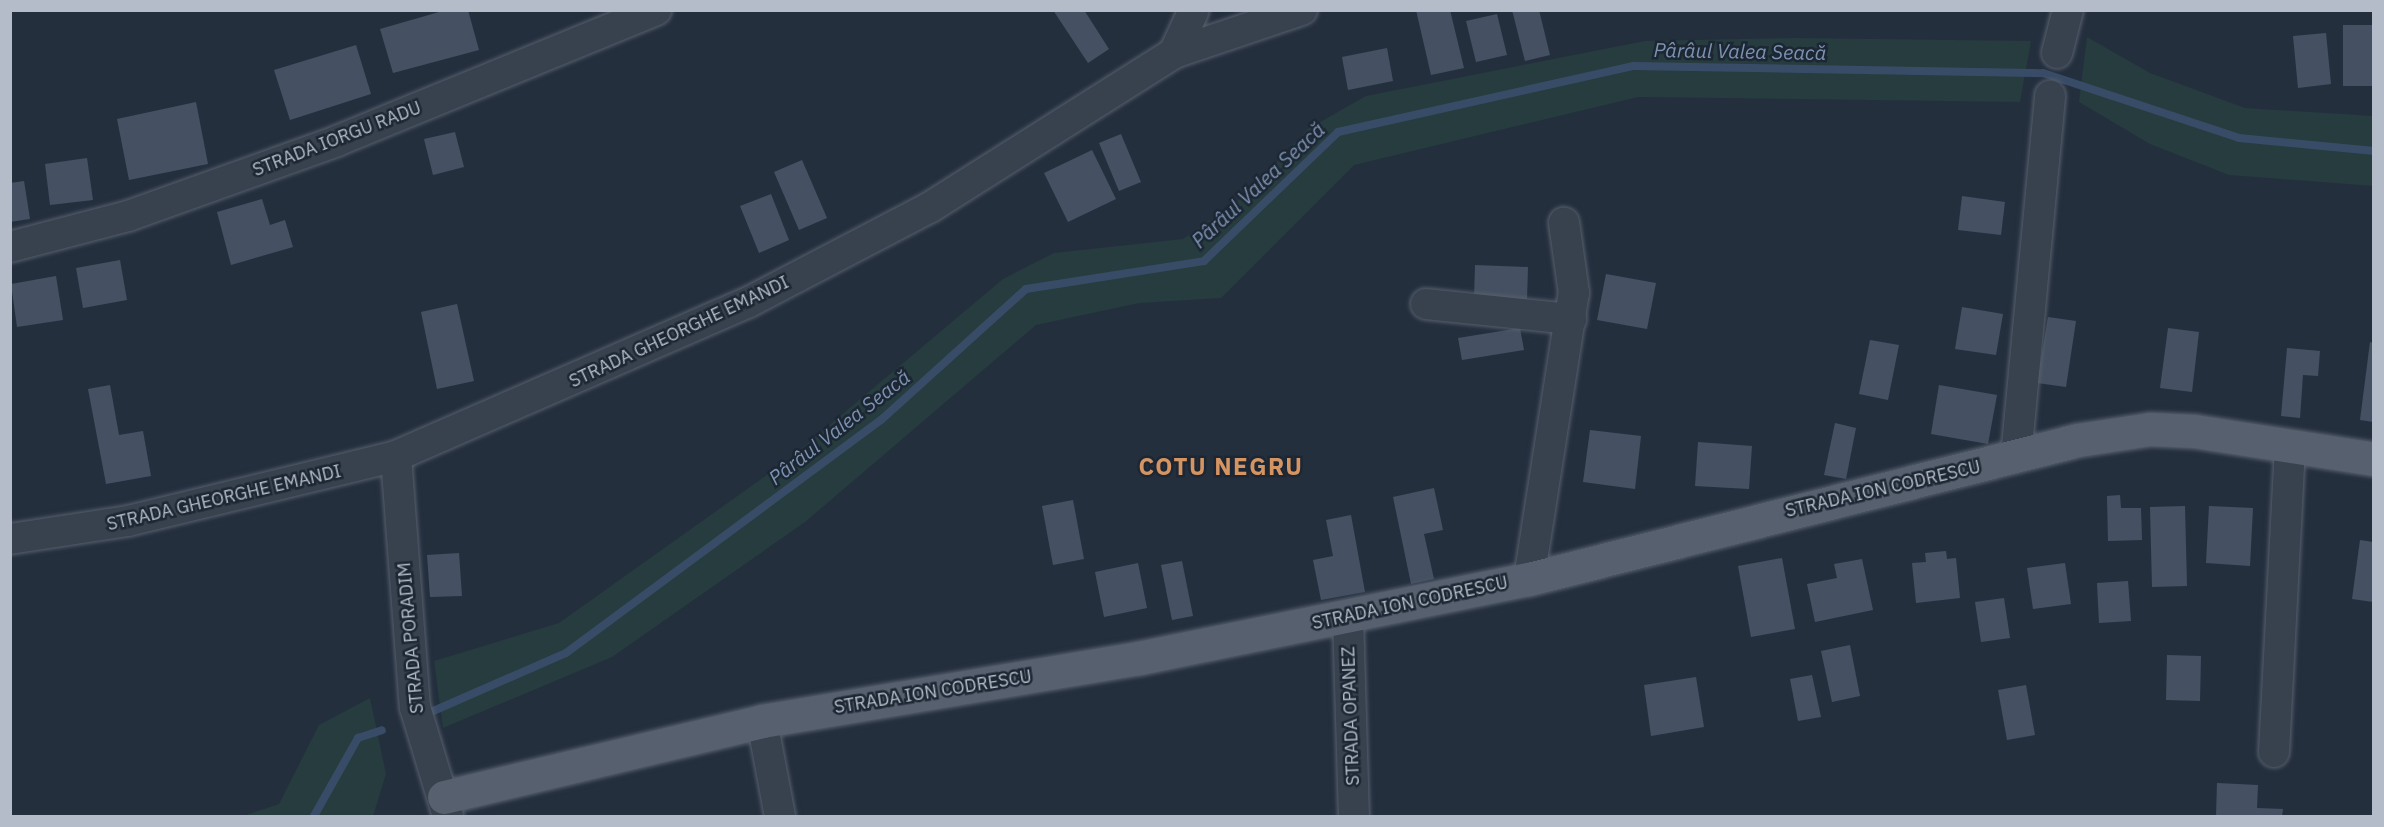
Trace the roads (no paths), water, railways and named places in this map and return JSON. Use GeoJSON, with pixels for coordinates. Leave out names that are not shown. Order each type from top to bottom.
{"type":"FeatureCollection","features":[{"type":"Feature","properties":{"kind":"main road","name":"STRADA ION CODRESCU"},"geometry":{"type":"LineString","coordinates":[[446,807],[762,721],[1139,658],[1529,579],[2016,457],[2150,429],[2290,446],[2373,459]]}},
{"type":"Feature","properties":{"kind":"street","name":"STRADA IORGU RADU"},"geometry":{"type":"LineString","coordinates":[[10,247],[128,216],[337,141],[656,10]]}},
{"type":"Feature","properties":{"kind":"street"},"geometry":{"type":"LineString","coordinates":[[1174,53],[1194,10]]}},
{"type":"Feature","properties":{"kind":"street","name":"STRADA GHEORGHE EMANDI"},"geometry":{"type":"LineString","coordinates":[[10,539],[128,521],[396,456],[747,303],[929,208],[1174,53],[1302,10]]}},
{"type":"Feature","properties":{"kind":"street"},"geometry":{"type":"LineString","coordinates":[[2057,53],[2068,10]]}},
{"type":"Feature","properties":{"kind":"street"},"geometry":{"type":"LineString","coordinates":[[2016,457],[2050,96]]}},
{"type":"Feature","properties":{"kind":"street"},"geometry":{"type":"LineString","coordinates":[[1529,579],[1574,293],[1564,223]]}},
{"type":"Feature","properties":{"kind":"street"},"geometry":{"type":"LineString","coordinates":[[1426,304],[1571,319]]}},
{"type":"Feature","properties":{"kind":"street"},"geometry":{"type":"LineString","coordinates":[[2274,753],[2290,446]]}},
{"type":"Feature","properties":{"kind":"street","name":"STRADA PORADIM"},"geometry":{"type":"LineString","coordinates":[[396,456],[415,707],[446,807]]}},
{"type":"Feature","properties":{"kind":"street","name":"STRADA OPANEZ"},"geometry":{"type":"LineString","coordinates":[[1348,616],[1354,816]]}},
{"type":"Feature","properties":{"kind":"street"},"geometry":{"type":"LineString","coordinates":[[762,721],[780,816]]}},
{"type":"Feature","properties":{"kind":"waterway","name":"Pârâul Valea Seacă"},"geometry":{"type":"LineString","coordinates":[[431,712],[566,653],[881,420],[1026,289],[1204,261],[1338,132],[1634,66],[2043,73],[2239,138],[2374,151]]}},
{"type":"Feature","properties":{"kind":"waterway","name":"Pârâul Valea Seacă"},"geometry":{"type":"LineString","coordinates":[[314,816],[358,738],[382,730]]}},
{"type":"Feature","properties":{"kind":"district","name":"COTU NEGRU"},"geometry":{"type":"Point","coordinates":[1221,467]}}]}
